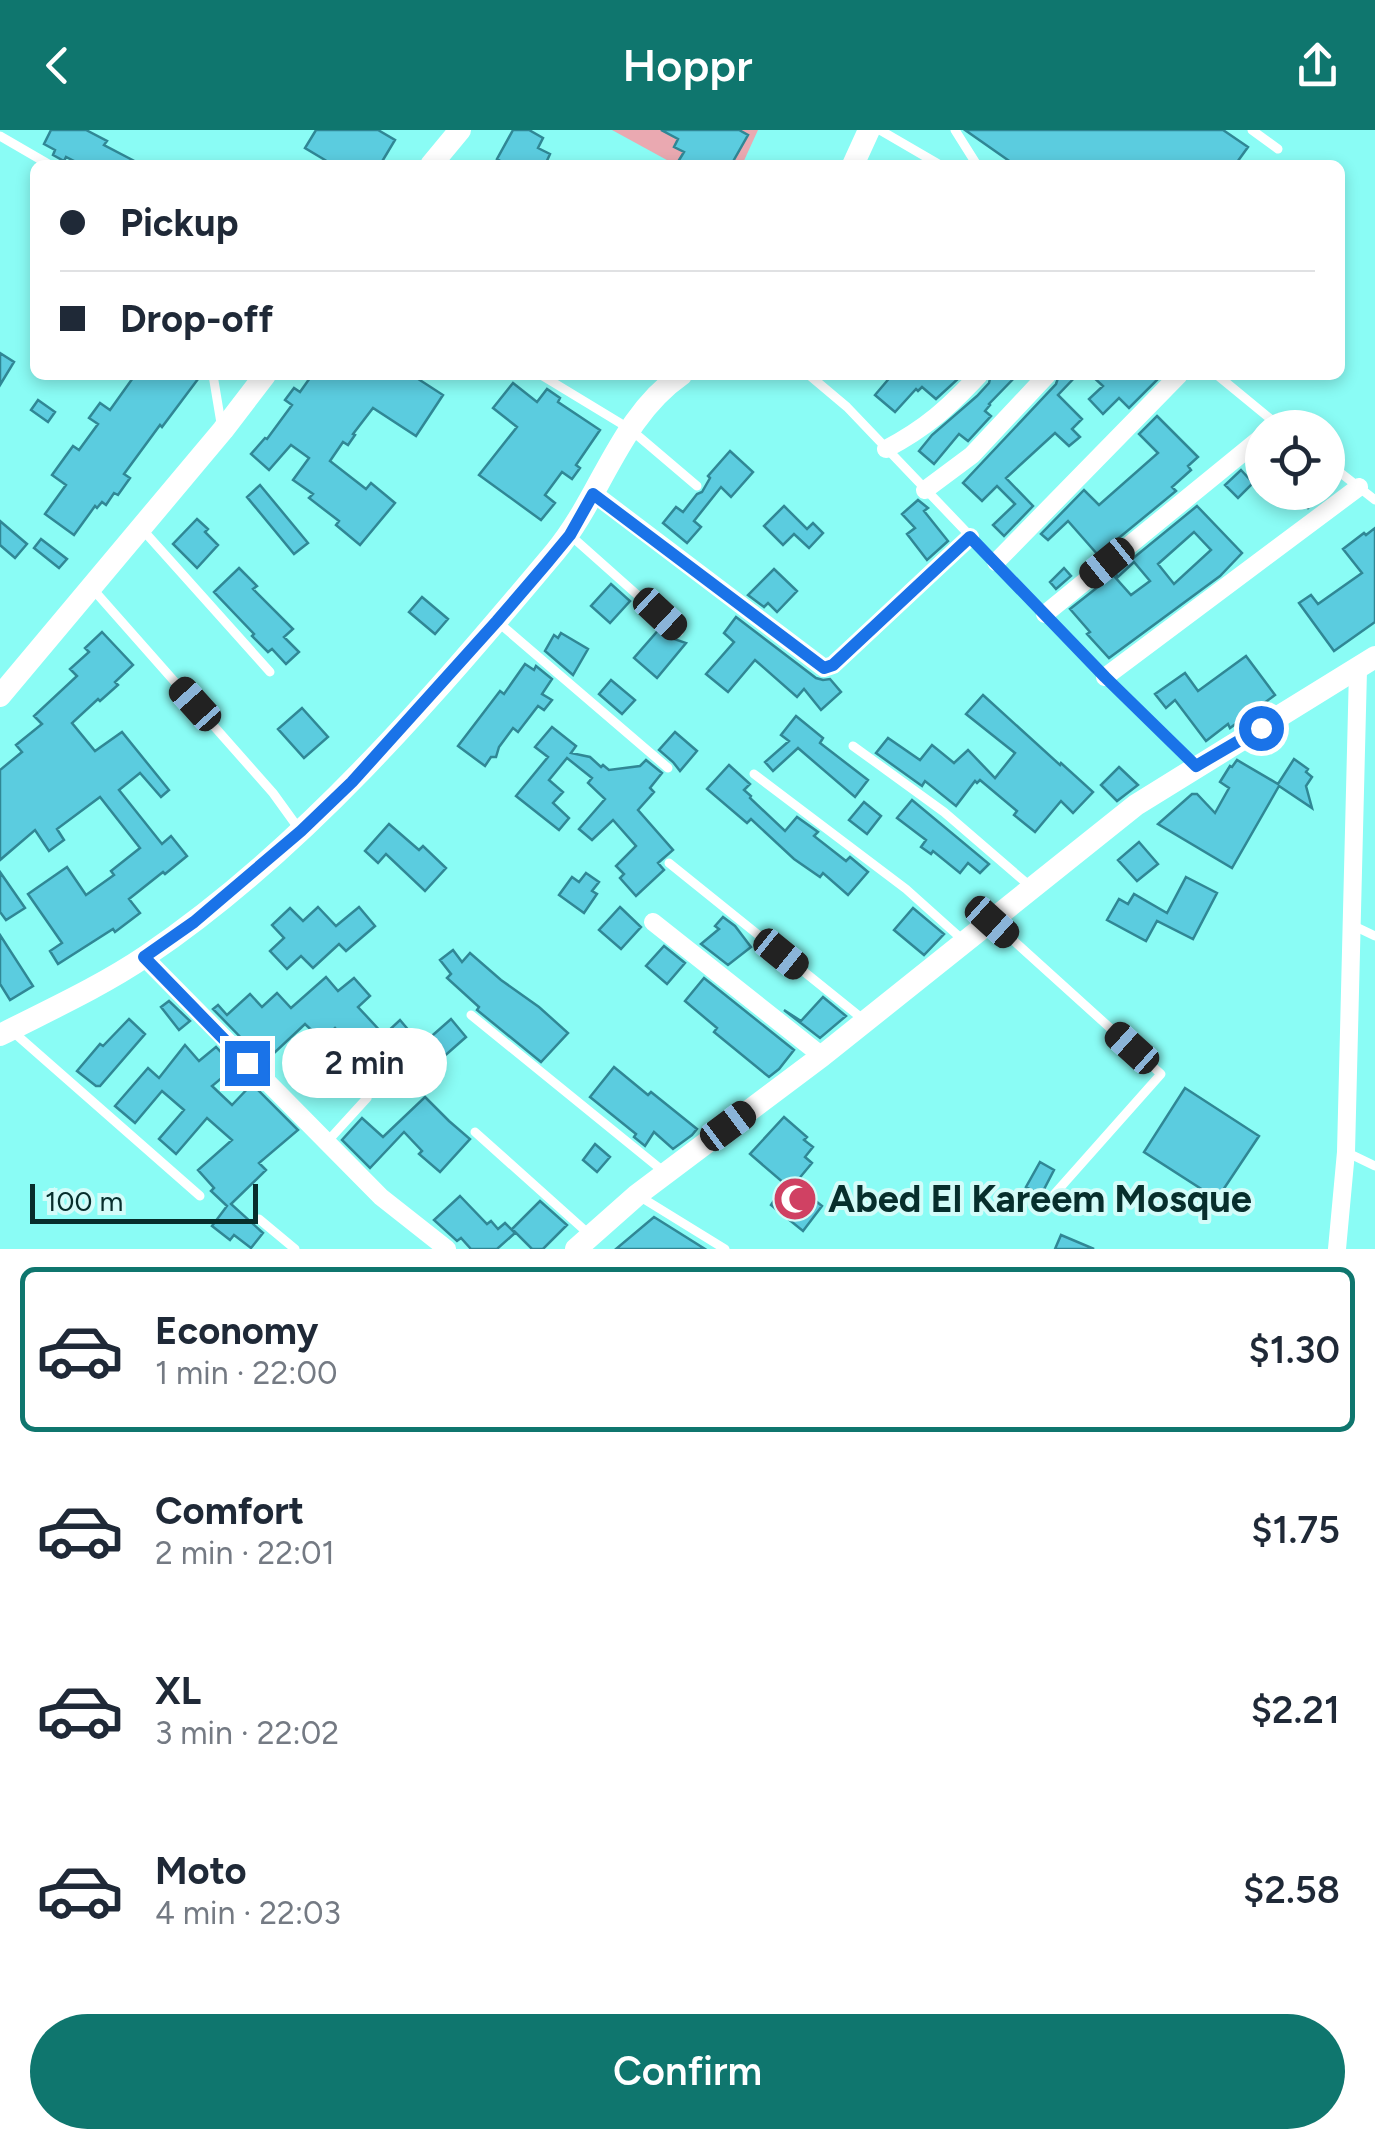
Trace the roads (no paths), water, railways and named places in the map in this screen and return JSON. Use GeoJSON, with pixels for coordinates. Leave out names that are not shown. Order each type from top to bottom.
{"type":"FeatureCollection","features":[{"type":"Feature","properties":{"kind":"street"},"geometry":{"type":"LineString","coordinates":[[435,160],[460,130]]}},
{"type":"Feature","properties":{"kind":"street"},"geometry":{"type":"LineString","coordinates":[[855,160],[869,130]]}},
{"type":"Feature","properties":{"kind":"street"},"geometry":{"type":"LineString","coordinates":[[0,696],[261,380]]}},
{"type":"Feature","properties":{"kind":"street"},"geometry":{"type":"LineString","coordinates":[[5,1033],[87,992],[194,922],[352,782],[570,535],[640,413],[674,380]]}},
{"type":"Feature","properties":{"kind":"street"},"geometry":{"type":"LineString","coordinates":[[886,449],[919,432],[974,380]]}},
{"type":"Feature","properties":{"kind":"street"},"geometry":{"type":"LineString","coordinates":[[924,490],[972,455],[1043,380]]}},
{"type":"Feature","properties":{"kind":"street"},"geometry":{"type":"LineString","coordinates":[[996,562],[1174,380]]}},
{"type":"Feature","properties":{"kind":"street"},"geometry":{"type":"LineString","coordinates":[[1045,614],[1245,451]]}},
{"type":"Feature","properties":{"kind":"street"},"geometry":{"type":"LineString","coordinates":[[1105,677],[1359,487]]}},
{"type":"Feature","properties":{"kind":"street"},"geometry":{"type":"LineString","coordinates":[[593,494],[824,668],[833,665],[970,537]]}},
{"type":"Feature","properties":{"kind":"street"},"geometry":{"type":"LineString","coordinates":[[584,1243],[637,1195],[866,1022],[1136,806],[1366,664]]}},
{"type":"Feature","properties":{"kind":"street"},"geometry":{"type":"LineString","coordinates":[[1337,1249],[1346,1152],[1350,924],[1366,664]]}},
{"type":"Feature","properties":{"kind":"street"},"geometry":{"type":"LineString","coordinates":[[653,922],[822,1056]]}},
{"type":"Feature","properties":{"kind":"street"},"geometry":{"type":"LineString","coordinates":[[144,957],[380,1197],[447,1249]]}},
{"type":"Feature","properties":{"kind":"lane"},"geometry":{"type":"LineString","coordinates":[[880,130],[931,160]]}},
{"type":"Feature","properties":{"kind":"lane"},"geometry":{"type":"LineString","coordinates":[[955,130],[973,160]]}},
{"type":"Feature","properties":{"kind":"lane"},"geometry":{"type":"LineString","coordinates":[[1252,130],[1278,149]]}},
{"type":"Feature","properties":{"kind":"lane"},"geometry":{"type":"LineString","coordinates":[[0,136],[41,160]]}},
{"type":"Feature","properties":{"kind":"lane"},"geometry":{"type":"LineString","coordinates":[[214,380],[223,430]]}},
{"type":"Feature","properties":{"kind":"lane"},"geometry":{"type":"LineString","coordinates":[[549,380],[630,429],[697,486]]}},
{"type":"Feature","properties":{"kind":"lane"},"geometry":{"type":"LineString","coordinates":[[815,380],[847,407],[1105,677],[1196,766]]}},
{"type":"Feature","properties":{"kind":"lane"},"geometry":{"type":"LineString","coordinates":[[1223,380],[1258,410]]}},
{"type":"Feature","properties":{"kind":"lane"},"geometry":{"type":"LineString","coordinates":[[1345,476],[1375,500]]}},
{"type":"Feature","properties":{"kind":"lane"},"geometry":{"type":"LineString","coordinates":[[140,526],[270,672]]}},
{"type":"Feature","properties":{"kind":"lane"},"geometry":{"type":"LineString","coordinates":[[570,535],[680,632]]}},
{"type":"Feature","properties":{"kind":"lane"},"geometry":{"type":"LineString","coordinates":[[91,586],[274,792],[301,831]]}},
{"type":"Feature","properties":{"kind":"lane"},"geometry":{"type":"LineString","coordinates":[[497,621],[668,768]]}},
{"type":"Feature","properties":{"kind":"lane"},"geometry":{"type":"LineString","coordinates":[[853,746],[944,812],[1033,889]]}},
{"type":"Feature","properties":{"kind":"lane"},"geometry":{"type":"LineString","coordinates":[[754,774],[906,888],[966,943]]}},
{"type":"Feature","properties":{"kind":"lane"},"geometry":{"type":"LineString","coordinates":[[669,863],[866,1022]]}},
{"type":"Feature","properties":{"kind":"lane"},"geometry":{"type":"LineString","coordinates":[[992,922],[1161,1074],[1042,1208]]}},
{"type":"Feature","properties":{"kind":"lane"},"geometry":{"type":"LineString","coordinates":[[1350,924],[1375,936]]}},
{"type":"Feature","properties":{"kind":"lane"},"geometry":{"type":"LineString","coordinates":[[471,1015],[665,1173]]}},
{"type":"Feature","properties":{"kind":"lane"},"geometry":{"type":"LineString","coordinates":[[5,1033],[200,1196]]}},
{"type":"Feature","properties":{"kind":"lane"},"geometry":{"type":"LineString","coordinates":[[316,1046],[368,1098],[326,1142]]}},
{"type":"Feature","properties":{"kind":"lane"},"geometry":{"type":"LineString","coordinates":[[475,1132],[584,1243]]}},
{"type":"Feature","properties":{"kind":"lane"},"geometry":{"type":"LineString","coordinates":[[1346,1152],[1375,1166]]}},
{"type":"Feature","properties":{"kind":"lane"},"geometry":{"type":"LineString","coordinates":[[637,1195],[725,1249]]}},
{"type":"Feature","properties":{"kind":"lane"},"geometry":{"type":"LineString","coordinates":[[259,1220],[296,1249]]}},
{"type":"Feature","properties":{"kind":"place","name":"Abed El Kareem Mosque"},"geometry":{"type":"Point","coordinates":[795,1199]}}]}
